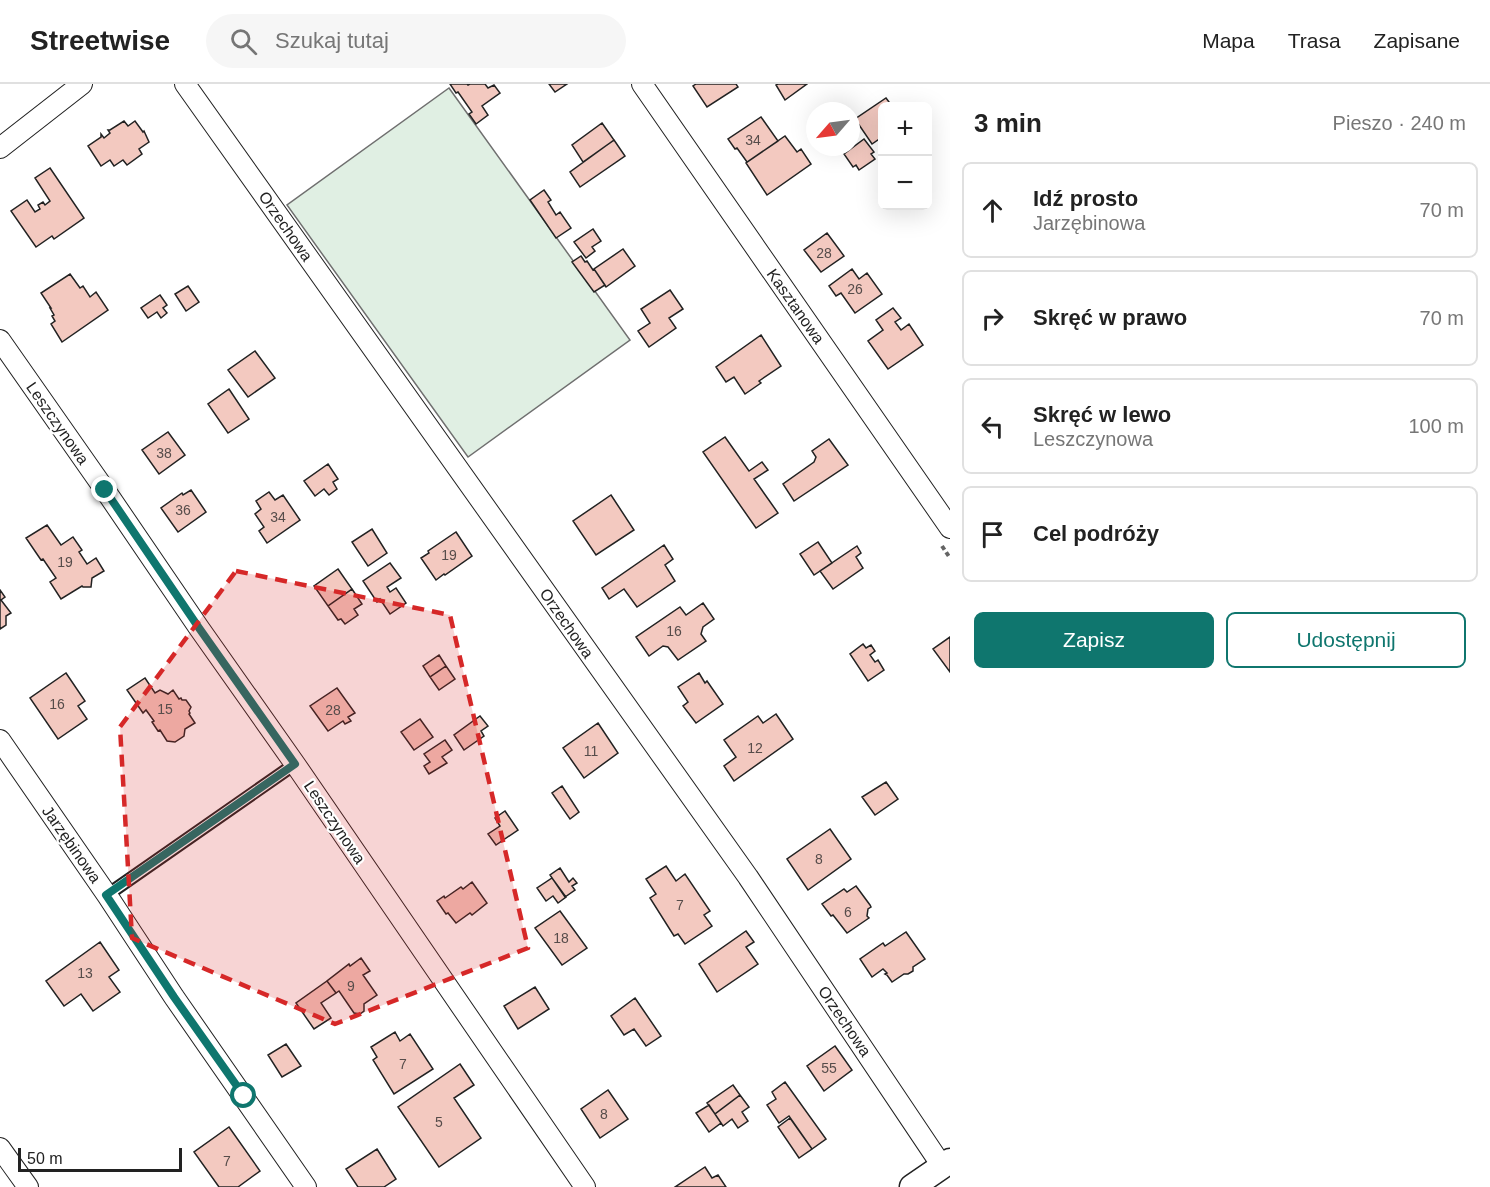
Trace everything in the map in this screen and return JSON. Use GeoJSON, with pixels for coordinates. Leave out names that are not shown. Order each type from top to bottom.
{"type":"FeatureCollection","features":[{"type":"Feature","properties":{"kind":"street"},"geometry":{"type":"LineString","coordinates":[[0,148],[82,84]]}},
{"type":"Feature","properties":{"kind":"street","name":"Orzechowa"},"geometry":{"type":"LineString","coordinates":[[185,84],[748,877],[946,1164]]}},
{"type":"Feature","properties":{"kind":"street","name":"Kasztanowa"},"geometry":{"type":"LineString","coordinates":[[642,84],[950,528]]}},
{"type":"Feature","properties":{"kind":"street","name":"Leszczynowa"},"geometry":{"type":"LineString","coordinates":[[0,340],[585,1187]]}},
{"type":"Feature","properties":{"kind":"street","name":"Jarzębinowa"},"geometry":{"type":"LineString","coordinates":[[0,740],[306,1187]]}},
{"type":"Feature","properties":{"kind":"street"},"geometry":{"type":"LineString","coordinates":[[0,1148],[28,1187]]}},
{"type":"Feature","properties":{"kind":"street"},"geometry":{"type":"LineString","coordinates":[[912,1187],[946,1164]]}},
{"type":"Feature","properties":{"kind":"lane"},"geometry":{"type":"LineString","coordinates":[[106,895],[295,764]]}},
{"type":"Feature","properties":{"kind":"highlighted area"},"geometry":{"type":"Polygon","coordinates":[[[236,571],[450,615],[528,948],[335,1024],[132,938],[120,727],[236,571]]]}},
{"type":"Feature","properties":{"kind":"green space"},"geometry":{"type":"Polygon","coordinates":[[[449,88],[630,340],[468,457],[287,205],[449,88]]]}},
{"type":"Feature","properties":{"kind":"building"},"geometry":{"type":"Polygon","coordinates":[[[450,84],[485,84],[488,88],[494,85],[500,93],[482,106],[488,115],[476,124],[469,114],[472,112],[450,84]]]}},
{"type":"Feature","properties":{"kind":"building"},"geometry":{"type":"Polygon","coordinates":[[[549,84],[567,84],[555,92],[549,84]]]}},
{"type":"Feature","properties":{"kind":"building"},"geometry":{"type":"Polygon","coordinates":[[[696,84],[736,84],[738,87],[707,107],[693,86],[696,84]]]}},
{"type":"Feature","properties":{"kind":"building"},"geometry":{"type":"Polygon","coordinates":[[[807,84],[785,100],[776,85],[807,84]]]}},
{"type":"Feature","properties":{"kind":"building"},"geometry":{"type":"Polygon","coordinates":[[[878,103],[878,140],[872,144],[860,126],[860,116],[878,103]]]}},
{"type":"Feature","properties":{"kind":"building"},"geometry":{"type":"Polygon","coordinates":[[[761,117],[778,141],[747,162],[728,139],[761,117]]]}},
{"type":"Feature","properties":{"kind":"building"},"geometry":{"type":"Polygon","coordinates":[[[124,121],[128,126],[135,121],[144,131],[149,142],[139,149],[142,154],[127,165],[123,160],[114,166],[110,160],[101,166],[88,146],[101,137],[101,134],[104,138],[110,133],[108,130],[124,121]]]}},
{"type":"Feature","properties":{"kind":"building"},"geometry":{"type":"Polygon","coordinates":[[[602,123],[614,140],[583,162],[572,145],[602,123]]]}},
{"type":"Feature","properties":{"kind":"building"},"geometry":{"type":"Polygon","coordinates":[[[785,136],[797,152],[801,149],[811,164],[767,195],[746,163],[785,136]]]}},
{"type":"Feature","properties":{"kind":"building"},"geometry":{"type":"Polygon","coordinates":[[[864,139],[874,152],[871,154],[875,159],[859,170],[856,165],[853,167],[845,156],[860,156],[860,142],[864,139]]]}},
{"type":"Feature","properties":{"kind":"building"},"geometry":{"type":"Polygon","coordinates":[[[614,140],[625,156],[580,187],[570,172],[614,140]]]}},
{"type":"Feature","properties":{"kind":"building"},"geometry":{"type":"Polygon","coordinates":[[[50,168],[84,218],[54,239],[52,236],[36,247],[11,211],[27,200],[35,212],[40,209],[38,205],[43,202],[45,205],[50,201],[35,178],[50,168]]]}},
{"type":"Feature","properties":{"kind":"building"},"geometry":{"type":"Polygon","coordinates":[[[544,190],[551,200],[548,202],[556,215],[560,212],[571,228],[556,238],[530,200],[544,190]]]}},
{"type":"Feature","properties":{"kind":"building"},"geometry":{"type":"Polygon","coordinates":[[[593,229],[601,241],[592,247],[595,251],[586,258],[574,242],[593,229]]]}},
{"type":"Feature","properties":{"kind":"building"},"geometry":{"type":"Polygon","coordinates":[[[827,233],[844,256],[821,272],[804,250],[827,233]]]}},
{"type":"Feature","properties":{"kind":"building"},"geometry":{"type":"Polygon","coordinates":[[[623,249],[635,266],[606,287],[594,269],[623,249]]]}},
{"type":"Feature","properties":{"kind":"building"},"geometry":{"type":"Polygon","coordinates":[[[581,256],[605,285],[594,292],[572,262],[581,256]]]}},
{"type":"Feature","properties":{"kind":"building"},"geometry":{"type":"Polygon","coordinates":[[[852,269],[859,279],[867,273],[882,294],[855,313],[841,293],[836,296],[829,286],[852,269]]]}},
{"type":"Feature","properties":{"kind":"building"},"geometry":{"type":"Polygon","coordinates":[[[70,274],[80,288],[83,286],[90,297],[96,292],[108,310],[62,342],[51,324],[55,321],[51,308],[41,293],[70,274]]]}},
{"type":"Feature","properties":{"kind":"building"},"geometry":{"type":"Polygon","coordinates":[[[188,286],[199,302],[186,311],[175,294],[188,286]]]}},
{"type":"Feature","properties":{"kind":"building"},"geometry":{"type":"Polygon","coordinates":[[[670,290],[683,309],[669,318],[676,328],[649,347],[638,331],[650,323],[641,309],[670,290]]]}},
{"type":"Feature","properties":{"kind":"building"},"geometry":{"type":"Polygon","coordinates":[[[160,295],[167,305],[163,308],[167,313],[161,318],[157,312],[148,318],[141,308],[160,295]]]}},
{"type":"Feature","properties":{"kind":"building"},"geometry":{"type":"Polygon","coordinates":[[[893,308],[901,318],[895,322],[901,330],[909,324],[923,345],[888,369],[868,341],[883,330],[876,320],[893,308]]]}},
{"type":"Feature","properties":{"kind":"building"},"geometry":{"type":"Polygon","coordinates":[[[761,335],[781,366],[745,394],[734,377],[726,382],[716,367],[761,335]]]}},
{"type":"Feature","properties":{"kind":"building"},"geometry":{"type":"Polygon","coordinates":[[[255,351],[275,378],[248,397],[228,370],[255,351]]]}},
{"type":"Feature","properties":{"kind":"building"},"geometry":{"type":"Polygon","coordinates":[[[229,389],[249,419],[228,433],[208,404],[229,389]]]}},
{"type":"Feature","properties":{"kind":"building"},"geometry":{"type":"Polygon","coordinates":[[[168,432],[185,455],[159,474],[142,450],[168,432]]]}},
{"type":"Feature","properties":{"kind":"building"},"geometry":{"type":"Polygon","coordinates":[[[725,437],[749,471],[762,462],[768,470],[754,479],[778,513],[756,528],[703,452],[725,437]]]}},
{"type":"Feature","properties":{"kind":"building"},"geometry":{"type":"Polygon","coordinates":[[[829,439],[848,465],[794,501],[783,484],[814,462],[816,457],[812,451],[829,439]]]}},
{"type":"Feature","properties":{"kind":"building"},"geometry":{"type":"Polygon","coordinates":[[[328,464],[338,479],[333,482],[337,489],[329,495],[324,489],[315,496],[304,481],[328,464]]]}},
{"type":"Feature","properties":{"kind":"building"},"geometry":{"type":"Polygon","coordinates":[[[191,490],[206,512],[178,532],[161,508],[182,493],[183,495],[191,490]]]}},
{"type":"Feature","properties":{"kind":"building"},"geometry":{"type":"Polygon","coordinates":[[[269,492],[275,500],[283,495],[300,520],[267,543],[259,531],[264,527],[255,514],[261,509],[256,501],[269,492]]]}},
{"type":"Feature","properties":{"kind":"building"},"geometry":{"type":"Polygon","coordinates":[[[611,495],[634,530],[596,555],[573,521],[611,495]]]}},
{"type":"Feature","properties":{"kind":"building"},"geometry":{"type":"Polygon","coordinates":[[[47,525],[61,545],[73,537],[82,550],[79,552],[87,564],[96,558],[104,571],[92,578],[91,587],[82,586],[61,599],[50,582],[56,578],[26,538],[47,525]]]}},
{"type":"Feature","properties":{"kind":"building"},"geometry":{"type":"Polygon","coordinates":[[[372,529],[387,553],[368,566],[352,542],[372,529]]]}},
{"type":"Feature","properties":{"kind":"building"},"geometry":{"type":"Polygon","coordinates":[[[456,532],[472,556],[436,580],[421,558],[456,532]]]}},
{"type":"Feature","properties":{"kind":"building"},"geometry":{"type":"Polygon","coordinates":[[[818,542],[832,563],[814,575],[800,554],[818,542]]]}},
{"type":"Feature","properties":{"kind":"building"},"geometry":{"type":"Polygon","coordinates":[[[664,545],[673,559],[665,565],[675,581],[637,607],[624,589],[609,599],[602,588],[664,545]]]}},
{"type":"Feature","properties":{"kind":"building"},"geometry":{"type":"Polygon","coordinates":[[[857,546],[861,553],[856,557],[863,568],[833,589],[820,571],[857,546]]]}},
{"type":"Feature","properties":{"kind":"building"},"geometry":{"type":"Polygon","coordinates":[[[390,563],[401,578],[387,587],[390,592],[396,588],[406,603],[390,614],[380,599],[377,602],[363,581],[390,563]]]}},
{"type":"Feature","properties":{"kind":"building"},"geometry":{"type":"Polygon","coordinates":[[[338,569],[352,589],[328,606],[314,586],[338,569]]]}},
{"type":"Feature","properties":{"kind":"building"},"geometry":{"type":"Polygon","coordinates":[[[352,589],[362,604],[354,609],[358,615],[345,624],[341,619],[338,620],[328,606],[352,589]]]}},
{"type":"Feature","properties":{"kind":"building"},"geometry":{"type":"Polygon","coordinates":[[[0,590],[5,597],[1,600],[11,613],[6,616],[6,625],[0,629],[0,590]]]}},
{"type":"Feature","properties":{"kind":"building"},"geometry":{"type":"Polygon","coordinates":[[[703,603],[714,619],[703,627],[701,634],[706,641],[678,660],[668,647],[663,646],[649,656],[636,637],[680,607],[686,615],[703,603]]]}},
{"type":"Feature","properties":{"kind":"building"},"geometry":{"type":"Polygon","coordinates":[[[950,637],[950,672],[933,649],[950,637]]]}},
{"type":"Feature","properties":{"kind":"building"},"geometry":{"type":"Polygon","coordinates":[[[863,644],[866,648],[871,645],[875,651],[870,655],[875,662],[878,660],[884,670],[868,681],[850,654],[863,644]]]}},
{"type":"Feature","properties":{"kind":"building"},"geometry":{"type":"Polygon","coordinates":[[[439,655],[446,666],[430,677],[423,666],[439,655]]]}},
{"type":"Feature","properties":{"kind":"building"},"geometry":{"type":"Polygon","coordinates":[[[446,666],[455,679],[439,690],[430,677],[446,666]]]}},
{"type":"Feature","properties":{"kind":"building"},"geometry":{"type":"Polygon","coordinates":[[[66,673],[85,701],[78,706],[87,719],[58,739],[30,698],[66,673]]]}},
{"type":"Feature","properties":{"kind":"building"},"geometry":{"type":"Polygon","coordinates":[[[699,673],[723,704],[696,723],[683,706],[688,702],[678,687],[699,673]]]}},
{"type":"Feature","properties":{"kind":"building"},"geometry":{"type":"Polygon","coordinates":[[[145,678],[155,693],[160,690],[168,694],[173,690],[179,699],[186,700],[191,707],[189,714],[195,723],[185,729],[184,736],[175,742],[167,741],[160,730],[158,731],[146,710],[143,713],[127,690],[145,678]]]}},
{"type":"Feature","properties":{"kind":"building"},"geometry":{"type":"Polygon","coordinates":[[[337,688],[355,713],[348,717],[351,721],[345,724],[343,721],[328,731],[310,706],[337,688]]]}},
{"type":"Feature","properties":{"kind":"building"},"geometry":{"type":"Polygon","coordinates":[[[776,714],[793,739],[734,781],[724,766],[736,757],[724,740],[758,716],[763,723],[776,714]]]}},
{"type":"Feature","properties":{"kind":"building"},"geometry":{"type":"Polygon","coordinates":[[[480,716],[488,726],[481,731],[484,736],[464,750],[454,735],[480,716]]]}},
{"type":"Feature","properties":{"kind":"building"},"geometry":{"type":"Polygon","coordinates":[[[420,719],[433,737],[414,750],[401,732],[420,719]]]}},
{"type":"Feature","properties":{"kind":"building"},"geometry":{"type":"Polygon","coordinates":[[[598,723],[618,753],[584,778],[563,748],[598,723]]]}},
{"type":"Feature","properties":{"kind":"building"},"geometry":{"type":"Polygon","coordinates":[[[445,740],[452,750],[442,757],[447,763],[429,774],[424,766],[430,762],[424,754],[445,740]]]}},
{"type":"Feature","properties":{"kind":"building"},"geometry":{"type":"Polygon","coordinates":[[[886,782],[898,799],[875,815],[862,797],[886,782]]]}},
{"type":"Feature","properties":{"kind":"building"},"geometry":{"type":"Polygon","coordinates":[[[562,786],[579,812],[570,819],[552,793],[562,786]]]}},
{"type":"Feature","properties":{"kind":"building"},"geometry":{"type":"Polygon","coordinates":[[[505,811],[518,830],[496,845],[488,834],[500,826],[495,818],[505,811]]]}},
{"type":"Feature","properties":{"kind":"building"},"geometry":{"type":"Polygon","coordinates":[[[830,829],[851,859],[808,890],[787,859],[830,829]]]}},
{"type":"Feature","properties":{"kind":"building"},"geometry":{"type":"Polygon","coordinates":[[[666,866],[676,881],[685,874],[710,911],[704,915],[712,926],[685,944],[678,934],[674,936],[650,898],[656,894],[646,879],[666,866]]]}},
{"type":"Feature","properties":{"kind":"building"},"geometry":{"type":"Polygon","coordinates":[[[560,868],[569,882],[573,878],[577,883],[572,886],[575,890],[565,897],[550,875],[560,868]]]}},
{"type":"Feature","properties":{"kind":"building"},"geometry":{"type":"Polygon","coordinates":[[[552,878],[566,897],[558,903],[553,896],[546,901],[537,888],[552,878]]]}},
{"type":"Feature","properties":{"kind":"building"},"geometry":{"type":"Polygon","coordinates":[[[472,882],[487,903],[472,915],[470,913],[456,923],[437,901],[461,887],[463,889],[472,882]]]}},
{"type":"Feature","properties":{"kind":"building"},"geometry":{"type":"Polygon","coordinates":[[[856,886],[871,907],[868,909],[869,918],[847,933],[822,904],[844,889],[847,892],[856,886]]]}},
{"type":"Feature","properties":{"kind":"building"},"geometry":{"type":"Polygon","coordinates":[[[560,911],[587,948],[562,965],[535,928],[560,911]]]}},
{"type":"Feature","properties":{"kind":"building"},"geometry":{"type":"Polygon","coordinates":[[[746,931],[754,942],[746,947],[758,964],[717,992],[699,964],[746,931]]]}},
{"type":"Feature","properties":{"kind":"building"},"geometry":{"type":"Polygon","coordinates":[[[906,932],[925,959],[913,967],[913,971],[892,982],[883,969],[872,977],[860,959],[883,943],[885,946],[906,932]]]}},
{"type":"Feature","properties":{"kind":"building"},"geometry":{"type":"Polygon","coordinates":[[[100,942],[119,970],[109,977],[120,992],[93,1011],[81,994],[64,1006],[46,981],[100,942]]]}},
{"type":"Feature","properties":{"kind":"building"},"geometry":{"type":"Polygon","coordinates":[[[361,958],[370,971],[363,975],[377,995],[364,1004],[364,1011],[360,1014],[354,1013],[339,991],[336,993],[327,981],[361,958]]]}},
{"type":"Feature","properties":{"kind":"building"},"geometry":{"type":"Polygon","coordinates":[[[327,981],[336,993],[321,1003],[331,1018],[314,1029],[296,1003],[327,981]]]}},
{"type":"Feature","properties":{"kind":"building"},"geometry":{"type":"Polygon","coordinates":[[[535,987],[549,1009],[518,1029],[504,1006],[535,987]]]}},
{"type":"Feature","properties":{"kind":"building"},"geometry":{"type":"Polygon","coordinates":[[[635,998],[661,1036],[646,1046],[634,1029],[624,1035],[611,1016],[635,998]]]}},
{"type":"Feature","properties":{"kind":"building"},"geometry":{"type":"Polygon","coordinates":[[[395,1032],[400,1041],[410,1034],[433,1069],[394,1094],[373,1060],[377,1057],[371,1047],[395,1032]]]}},
{"type":"Feature","properties":{"kind":"building"},"geometry":{"type":"Polygon","coordinates":[[[286,1044],[301,1066],[282,1077],[268,1055],[286,1044]]]}},
{"type":"Feature","properties":{"kind":"building"},"geometry":{"type":"Polygon","coordinates":[[[835,1046],[852,1070],[824,1091],[807,1066],[835,1046]]]}},
{"type":"Feature","properties":{"kind":"building"},"geometry":{"type":"Polygon","coordinates":[[[460,1064],[474,1085],[454,1098],[481,1138],[439,1167],[398,1107],[460,1064]]]}},
{"type":"Feature","properties":{"kind":"building"},"geometry":{"type":"Polygon","coordinates":[[[785,1082],[826,1139],[812,1149],[789,1116],[779,1123],[767,1105],[776,1099],[772,1092],[785,1082]]]}},
{"type":"Feature","properties":{"kind":"building"},"geometry":{"type":"Polygon","coordinates":[[[733,1085],[740,1095],[715,1114],[707,1103],[733,1085]]]}},
{"type":"Feature","properties":{"kind":"building"},"geometry":{"type":"Polygon","coordinates":[[[608,1090],[628,1119],[600,1138],[581,1109],[608,1090]]]}},
{"type":"Feature","properties":{"kind":"building"},"geometry":{"type":"Polygon","coordinates":[[[740,1095],[749,1107],[742,1112],[748,1121],[738,1128],[732,1119],[723,1126],[715,1114],[740,1095]]]}},
{"type":"Feature","properties":{"kind":"building"},"geometry":{"type":"Polygon","coordinates":[[[709,1105],[721,1123],[709,1132],[696,1113],[709,1105]]]}},
{"type":"Feature","properties":{"kind":"building"},"geometry":{"type":"Polygon","coordinates":[[[790,1118],[812,1149],[799,1158],[778,1127],[790,1118]]]}},
{"type":"Feature","properties":{"kind":"building"},"geometry":{"type":"Polygon","coordinates":[[[229,1127],[260,1171],[238,1187],[219,1187],[194,1152],[229,1127]]]}},
{"type":"Feature","properties":{"kind":"building"},"geometry":{"type":"Polygon","coordinates":[[[377,1149],[396,1179],[384,1187],[358,1187],[346,1169],[377,1149]]]}},
{"type":"Feature","properties":{"kind":"building"},"geometry":{"type":"Polygon","coordinates":[[[705,1167],[712,1178],[718,1175],[726,1187],[675,1187],[705,1167]]]}},
{"type":"Feature","properties":{"kind":"route"},"geometry":{"type":"LineString","coordinates":[[105,490],[295,764],[106,895],[244,1096]]}}]}
